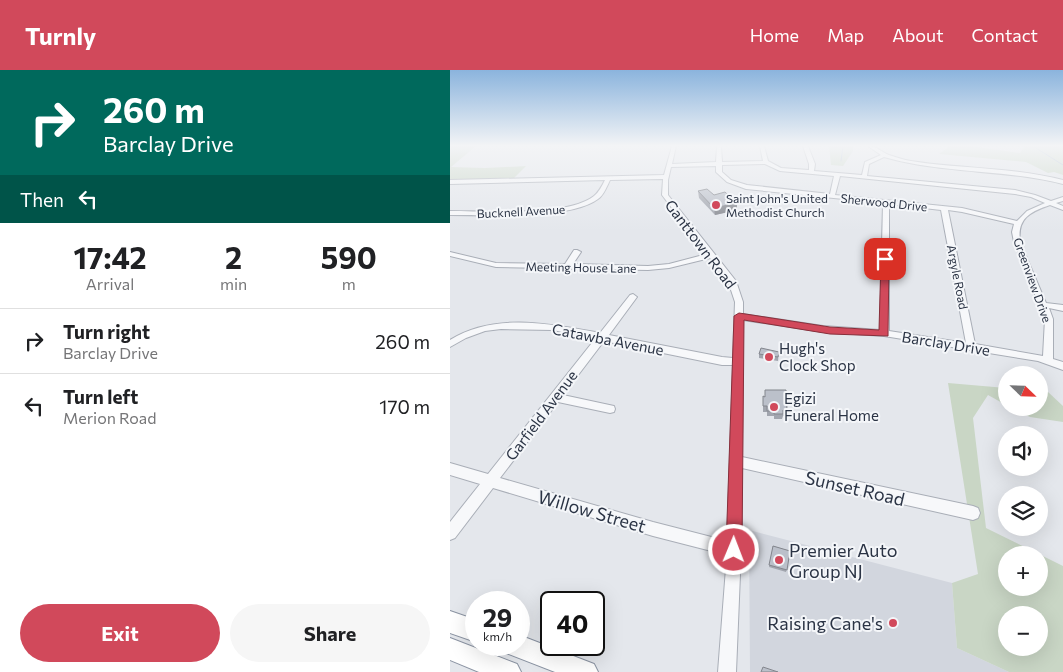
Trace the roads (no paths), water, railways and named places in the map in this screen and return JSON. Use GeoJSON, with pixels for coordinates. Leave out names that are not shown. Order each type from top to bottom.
{"type":"FeatureCollection","features":[{"type":"Feature","properties":{"kind":"highway"},"geometry":{"type":"LineString","coordinates":[[450,622],[465,627]]}},
{"type":"Feature","properties":{"kind":"highway"},"geometry":{"type":"LineString","coordinates":[[450,649],[508,672]]}},
{"type":"Feature","properties":{"kind":"highway"},"geometry":{"type":"LineString","coordinates":[[530,651],[586,672]]}},
{"type":"Feature","properties":{"kind":"street","name":"Ganttown Road"},"geometry":{"type":"LineString","coordinates":[[666,174],[665,195],[735,287],[739,316],[734,550],[727,672]]}},
{"type":"Feature","properties":{"kind":"street","name":"Sherwood Drive"},"geometry":{"type":"LineString","coordinates":[[721,174],[746,187],[944,208],[972,212],[1018,223]]}},
{"type":"Feature","properties":{"kind":"street"},"geometry":{"type":"LineString","coordinates":[[820,174],[1015,192],[1034,196],[1063,208]]}},
{"type":"Feature","properties":{"kind":"street"},"geometry":{"type":"LineString","coordinates":[[1032,174],[1063,182]]}},
{"type":"Feature","properties":{"kind":"street"},"geometry":{"type":"LineString","coordinates":[[832,197],[837,176]]}},
{"type":"Feature","properties":{"kind":"street"},"geometry":{"type":"LineString","coordinates":[[450,182],[665,177]]}},
{"type":"Feature","properties":{"kind":"street","name":"Bucknell Avenue"},"geometry":{"type":"LineString","coordinates":[[453,213],[552,211],[570,208],[596,198],[608,178]]}},
{"type":"Feature","properties":{"kind":"street","name":"Greenview Drive"},"geometry":{"type":"LineString","coordinates":[[1048,360],[1050,324],[1044,305],[1017,242],[1015,231],[1018,223],[1029,212],[1063,199]]}},
{"type":"Feature","properties":{"kind":"street"},"geometry":{"type":"LineString","coordinates":[[884,333],[886,202]]}},
{"type":"Feature","properties":{"kind":"street","name":"Argyle Road"},"geometry":{"type":"LineString","coordinates":[[944,208],[971,347]]}},
{"type":"Feature","properties":{"kind":"street"},"geometry":{"type":"LineString","coordinates":[[450,219],[453,213]]}},
{"type":"Feature","properties":{"kind":"street"},"geometry":{"type":"LineString","coordinates":[[568,266],[577,252]]}},
{"type":"Feature","properties":{"kind":"street","name":"Meeting House Lane"},"geometry":{"type":"LineString","coordinates":[[452,256],[492,264],[660,268],[712,255]]}},
{"type":"Feature","properties":{"kind":"street","name":"Garfield Avenue"},"geometry":{"type":"LineString","coordinates":[[450,533],[633,297]]}},
{"type":"Feature","properties":{"kind":"street"},"geometry":{"type":"LineString","coordinates":[[1044,305],[1063,308]]}},
{"type":"Feature","properties":{"kind":"street","name":"Barclay Drive"},"geometry":{"type":"LineString","coordinates":[[739,316],[830,330],[884,333],[1048,360],[1063,366]]}},
{"type":"Feature","properties":{"kind":"street","name":"Catawba Avenue"},"geometry":{"type":"LineString","coordinates":[[450,344],[475,330],[501,326],[553,327],[722,361],[738,362]]}},
{"type":"Feature","properties":{"kind":"street"},"geometry":{"type":"LineString","coordinates":[[554,397],[610,409]]}},
{"type":"Feature","properties":{"kind":"street","name":"Sunset Road"},"geometry":{"type":"LineString","coordinates":[[736,461],[973,513]]}},
{"type":"Feature","properties":{"kind":"street","name":"Willow Street"},"geometry":{"type":"LineString","coordinates":[[450,469],[653,529],[734,550]]}},
{"type":"Feature","properties":{"kind":"place","name":"Saint John's United Methodist Church"},"geometry":{"type":"Point","coordinates":[716,205]}},
{"type":"Feature","properties":{"kind":"place","name":"Hugh's Clock Shop"},"geometry":{"type":"Point","coordinates":[769,357]}},
{"type":"Feature","properties":{"kind":"place","name":"Egizi Funeral Home"},"geometry":{"type":"Point","coordinates":[774,407]}},
{"type":"Feature","properties":{"kind":"place","name":"Premier Auto Group NJ"},"geometry":{"type":"Point","coordinates":[779,560]}},
{"type":"Feature","properties":{"kind":"place","name":"Raising Cane's"},"geometry":{"type":"Point","coordinates":[893,623]}}]}
